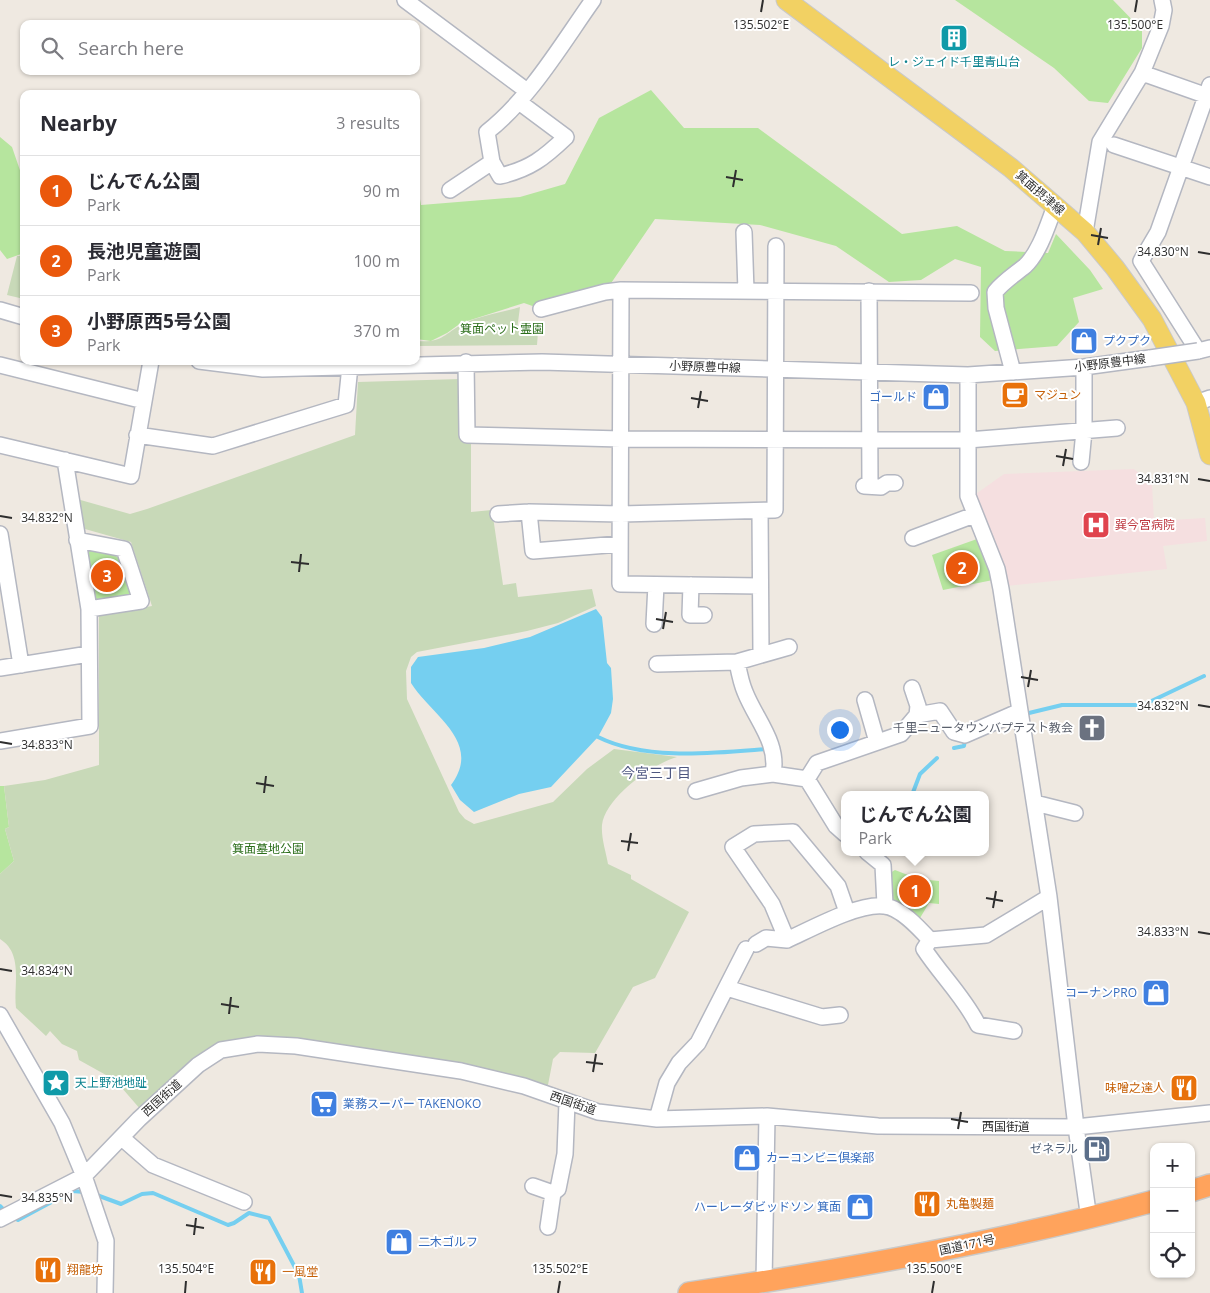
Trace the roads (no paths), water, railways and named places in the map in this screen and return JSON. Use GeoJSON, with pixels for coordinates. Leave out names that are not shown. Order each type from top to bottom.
{"type":"FeatureCollection","features":[{"type":"Feature","properties":{"kind":"highway"},"geometry":{"type":"LineString","coordinates":[[1195,1190],[1210,1185]]}},
{"type":"Feature","properties":{"kind":"highway","name":"国道171号"},"geometry":{"type":"LineString","coordinates":[[689,1293],[914,1256],[1089,1219],[1150,1202]]}},
{"type":"Feature","properties":{"kind":"main road","name":"箕面摂津線"},"geometry":{"type":"LineString","coordinates":[[786,0],[1011,168],[1085,232],[1115,268],[1152,319],[1203,401],[1210,455]]}},
{"type":"Feature","properties":{"kind":"street"},"geometry":{"type":"LineString","coordinates":[[407,0],[523,96],[566,137],[542,160],[520,171],[500,176],[492,162],[487,132],[505,117],[523,96],[594,0]]}},
{"type":"Feature","properties":{"kind":"street"},"geometry":{"type":"LineString","coordinates":[[1085,232],[1100,142],[1142,73],[1161,26],[1164,10],[1162,0]]}},
{"type":"Feature","properties":{"kind":"street"},"geometry":{"type":"LineString","coordinates":[[1142,73],[1208,93],[1158,232],[1141,261],[1204,350]]}},
{"type":"Feature","properties":{"kind":"street"},"geometry":{"type":"LineString","coordinates":[[1114,146],[1181,167],[1187,167],[1210,177]]}},
{"type":"Feature","properties":{"kind":"street"},"geometry":{"type":"LineString","coordinates":[[450,190],[492,162]]}},
{"type":"Feature","properties":{"kind":"street"},"geometry":{"type":"LineString","coordinates":[[1013,372],[996,308],[995,292],[1007,278],[1025,265],[1033,255],[1055,206]]}},
{"type":"Feature","properties":{"kind":"street"},"geometry":{"type":"LineString","coordinates":[[744,232],[746,291]]}},
{"type":"Feature","properties":{"kind":"street"},"geometry":{"type":"LineString","coordinates":[[498,514],[529,512],[621,514],[775,510],[774,370],[776,246]]}},
{"type":"Feature","properties":{"kind":"street"},"geometry":{"type":"LineString","coordinates":[[621,290],[620,584],[760,586]]}},
{"type":"Feature","properties":{"kind":"street"},"geometry":{"type":"LineString","coordinates":[[541,309],[605,292],[621,290],[971,292]]}},
{"type":"Feature","properties":{"kind":"street"},"geometry":{"type":"LineString","coordinates":[[869,291],[871,372],[867,486],[881,487],[887,483],[895,483]]}},
{"type":"Feature","properties":{"kind":"street"},"geometry":{"type":"LineString","coordinates":[[0,310],[20,315]]}},
{"type":"Feature","properties":{"kind":"street","name":"小野原豊中線"},"geometry":{"type":"LineString","coordinates":[[420,364],[466,362],[622,364],[968,375],[1084,367],[1204,350]]}},
{"type":"Feature","properties":{"kind":"street"},"geometry":{"type":"LineString","coordinates":[[466,362],[467,435],[968,440],[1117,428]]}},
{"type":"Feature","properties":{"kind":"street"},"geometry":{"type":"LineString","coordinates":[[0,365],[144,402]]}},
{"type":"Feature","properties":{"kind":"street"},"geometry":{"type":"LineString","coordinates":[[0,445],[131,476],[150,365]]}},
{"type":"Feature","properties":{"kind":"street","name":"小野原豊中線"},"geometry":{"type":"LineString","coordinates":[[231,365],[263,369],[379,365]]}},
{"type":"Feature","properties":{"kind":"street"},"geometry":{"type":"LineString","coordinates":[[137,435],[213,446],[346,405],[350,366]]}},
{"type":"Feature","properties":{"kind":"street"},"geometry":{"type":"LineString","coordinates":[[1081,462],[1084,430],[1084,367]]}},
{"type":"Feature","properties":{"kind":"street"},"geometry":{"type":"LineString","coordinates":[[968,375],[968,496],[997,569],[1049,897],[1076,1127],[1089,1219]]}},
{"type":"Feature","properties":{"kind":"street"},"geometry":{"type":"LineString","coordinates":[[0,741],[90,726],[89,609],[65,460]]}},
{"type":"Feature","properties":{"kind":"street"},"geometry":{"type":"LineString","coordinates":[[760,511],[762,654]]}},
{"type":"Feature","properties":{"kind":"street"},"geometry":{"type":"LineString","coordinates":[[529,512],[533,551],[620,544]]}},
{"type":"Feature","properties":{"kind":"street"},"geometry":{"type":"LineString","coordinates":[[913,538],[974,515]]}},
{"type":"Feature","properties":{"kind":"street"},"geometry":{"type":"LineString","coordinates":[[0,534],[21,665]]}},
{"type":"Feature","properties":{"kind":"street"},"geometry":{"type":"LineString","coordinates":[[77,540],[124,550],[141,601],[89,609]]}},
{"type":"Feature","properties":{"kind":"street"},"geometry":{"type":"LineString","coordinates":[[654,624],[656,584]]}},
{"type":"Feature","properties":{"kind":"street"},"geometry":{"type":"LineString","coordinates":[[691,585],[690,615],[704,615]]}},
{"type":"Feature","properties":{"kind":"street"},"geometry":{"type":"LineString","coordinates":[[657,664],[737,662],[788,647]]}},
{"type":"Feature","properties":{"kind":"street"},"geometry":{"type":"LineString","coordinates":[[0,668],[90,654]]}},
{"type":"Feature","properties":{"kind":"street"},"geometry":{"type":"LineString","coordinates":[[737,662],[744,692],[772,745],[776,758],[773,774]]}},
{"type":"Feature","properties":{"kind":"street"},"geometry":{"type":"LineString","coordinates":[[806,779],[817,763],[901,734],[917,715],[918,706],[912,688]]}},
{"type":"Feature","properties":{"kind":"street"},"geometry":{"type":"LineString","coordinates":[[865,700],[877,742]]}},
{"type":"Feature","properties":{"kind":"street"},"geometry":{"type":"LineString","coordinates":[[917,715],[940,711],[954,732],[965,735],[1020,711]]}},
{"type":"Feature","properties":{"kind":"street"},"geometry":{"type":"LineString","coordinates":[[696,791],[741,778],[773,774],[806,779],[836,826],[841,830]]}},
{"type":"Feature","properties":{"kind":"street"},"geometry":{"type":"LineString","coordinates":[[1035,804],[1075,813]]}},
{"type":"Feature","properties":{"kind":"street"},"geometry":{"type":"LineString","coordinates":[[787,940],[772,904],[733,847],[754,834],[792,832],[838,886],[847,912]]}},
{"type":"Feature","properties":{"kind":"street"},"geometry":{"type":"LineString","coordinates":[[872,856],[883,865],[885,905]]}},
{"type":"Feature","properties":{"kind":"street"},"geometry":{"type":"LineString","coordinates":[[930,940],[986,934],[1049,897]]}},
{"type":"Feature","properties":{"kind":"street"},"geometry":{"type":"LineString","coordinates":[[657,1119],[667,1083],[678,1063],[698,1043],[726,988],[752,946],[766,938],[787,940],[847,912],[885,905],[909,918],[930,940]]}},
{"type":"Feature","properties":{"kind":"street"},"geometry":{"type":"LineString","coordinates":[[930,940],[924,949],[938,972],[970,1009],[978,1025],[1014,1031]]}},
{"type":"Feature","properties":{"kind":"street"},"geometry":{"type":"LineString","coordinates":[[726,988],[822,1017],[840,1015]]}},
{"type":"Feature","properties":{"kind":"street"},"geometry":{"type":"LineString","coordinates":[[0,1015],[4,1032],[62,1123],[88,1187],[106,1241],[105,1293]]}},
{"type":"Feature","properties":{"kind":"street","name":"西国街道"},"geometry":{"type":"LineString","coordinates":[[6,1216],[59,1190],[88,1187],[122,1138],[139,1119],[198,1065],[221,1050],[258,1044],[296,1046],[461,1071],[524,1086],[598,1112],[657,1119],[767,1116],[878,1126],[1076,1127],[1210,1113]]}},
{"type":"Feature","properties":{"kind":"street"},"geometry":{"type":"LineString","coordinates":[[548,1227],[553,1193],[558,1189],[565,1154],[568,1102]]}},
{"type":"Feature","properties":{"kind":"street"},"geometry":{"type":"LineString","coordinates":[[764,1282],[767,1116]]}},
{"type":"Feature","properties":{"kind":"street"},"geometry":{"type":"LineString","coordinates":[[122,1138],[153,1165],[244,1202]]}},
{"type":"Feature","properties":{"kind":"street"},"geometry":{"type":"LineString","coordinates":[[533,1186],[553,1193]]}},
{"type":"Feature","properties":{"kind":"water"},"geometry":{"type":"Polygon","coordinates":[[[596,609],[602,617],[607,663],[611,668],[613,699],[611,713],[598,737],[551,787],[519,794],[474,812],[460,800],[451,785],[459,770],[461,756],[458,743],[451,730],[411,683],[411,667],[418,657],[484,648],[530,637],[596,609]]]}},
{"type":"Feature","properties":{"kind":"waterway"},"geometry":{"type":"LineString","coordinates":[[1029,713],[1062,705],[1143,705],[1204,676]]}},
{"type":"Feature","properties":{"kind":"waterway"},"geometry":{"type":"LineString","coordinates":[[598,737],[617,745],[637,750],[681,754],[767,749]]}},
{"type":"Feature","properties":{"kind":"waterway"},"geometry":{"type":"LineString","coordinates":[[954,748],[964,746],[965,740]]}},
{"type":"Feature","properties":{"kind":"waterway"},"geometry":{"type":"LineString","coordinates":[[914,791],[920,774],[937,758]]}},
{"type":"Feature","properties":{"kind":"waterway"},"geometry":{"type":"LineString","coordinates":[[11,1217],[18,1220],[72,1191],[85,1192]]}},
{"type":"Feature","properties":{"kind":"waterway"},"geometry":{"type":"LineString","coordinates":[[94,1194],[121,1204],[142,1194],[153,1193],[228,1225],[249,1213],[269,1218],[299,1275],[302,1293]]}},
{"type":"Feature","properties":{"kind":"waterway"},"geometry":{"type":"LineString","coordinates":[[0,1206],[6,1212]]}},
{"type":"Feature","properties":{"kind":"place","name":"レ・ジェイド千里青山台"},"geometry":{"type":"Point","coordinates":[954,38]}},
{"type":"Feature","properties":{"kind":"place","name":"プクプク"},"geometry":{"type":"Point","coordinates":[1084,341]}},
{"type":"Feature","properties":{"kind":"place","name":"マジュン"},"geometry":{"type":"Point","coordinates":[1015,395]}},
{"type":"Feature","properties":{"kind":"place","name":"ゴールド"},"geometry":{"type":"Point","coordinates":[936,397]}},
{"type":"Feature","properties":{"kind":"place","name":"巽今宮病院"},"geometry":{"type":"Point","coordinates":[1096,525]}},
{"type":"Feature","properties":{"kind":"place","name":"長池児童遊園"},"geometry":{"type":"Point","coordinates":[962,568]}},
{"type":"Feature","properties":{"kind":"place","name":"小野原西5号公園"},"geometry":{"type":"Point","coordinates":[107,576]}},
{"type":"Feature","properties":{"kind":"place","name":"千里ニュータウンバプテスト教会"},"geometry":{"type":"Point","coordinates":[1092,728]}},
{"type":"Feature","properties":{"kind":"place","name":"じんでん公園"},"geometry":{"type":"Point","coordinates":[915,891]}},
{"type":"Feature","properties":{"kind":"place","name":"コーナンPRO"},"geometry":{"type":"Point","coordinates":[1156,993]}},
{"type":"Feature","properties":{"kind":"place","name":"天上野池地趾"},"geometry":{"type":"Point","coordinates":[56,1083]}},
{"type":"Feature","properties":{"kind":"place","name":"味噌之達人"},"geometry":{"type":"Point","coordinates":[1184,1088]}},
{"type":"Feature","properties":{"kind":"place","name":"業務スーパー TAKENOKO"},"geometry":{"type":"Point","coordinates":[324,1104]}},
{"type":"Feature","properties":{"kind":"place","name":"ゼネラル"},"geometry":{"type":"Point","coordinates":[1097,1149]}},
{"type":"Feature","properties":{"kind":"place","name":"カーコンビニ倶楽部"},"geometry":{"type":"Point","coordinates":[747,1158]}},
{"type":"Feature","properties":{"kind":"place","name":"丸亀製麺"},"geometry":{"type":"Point","coordinates":[927,1204]}},
{"type":"Feature","properties":{"kind":"place","name":"ハーレーダビッドソン 箕面"},"geometry":{"type":"Point","coordinates":[860,1207]}},
{"type":"Feature","properties":{"kind":"place","name":"二木ゴルフ"},"geometry":{"type":"Point","coordinates":[399,1242]}},
{"type":"Feature","properties":{"kind":"place","name":"翔龍坊"},"geometry":{"type":"Point","coordinates":[48,1270]}},
{"type":"Feature","properties":{"kind":"place","name":"一風堂"},"geometry":{"type":"Point","coordinates":[263,1272]}},
{"type":"Feature","properties":{"kind":"district","name":"今宮三丁目"},"geometry":{"type":"Point","coordinates":[656,773]}},
{"type":"Feature","properties":{"kind":"park label","name":"箕面ペット霊園"},"geometry":{"type":"Point","coordinates":[502,329]}},
{"type":"Feature","properties":{"kind":"park label","name":"箕面墓地公園"},"geometry":{"type":"Point","coordinates":[268,849]}}]}
